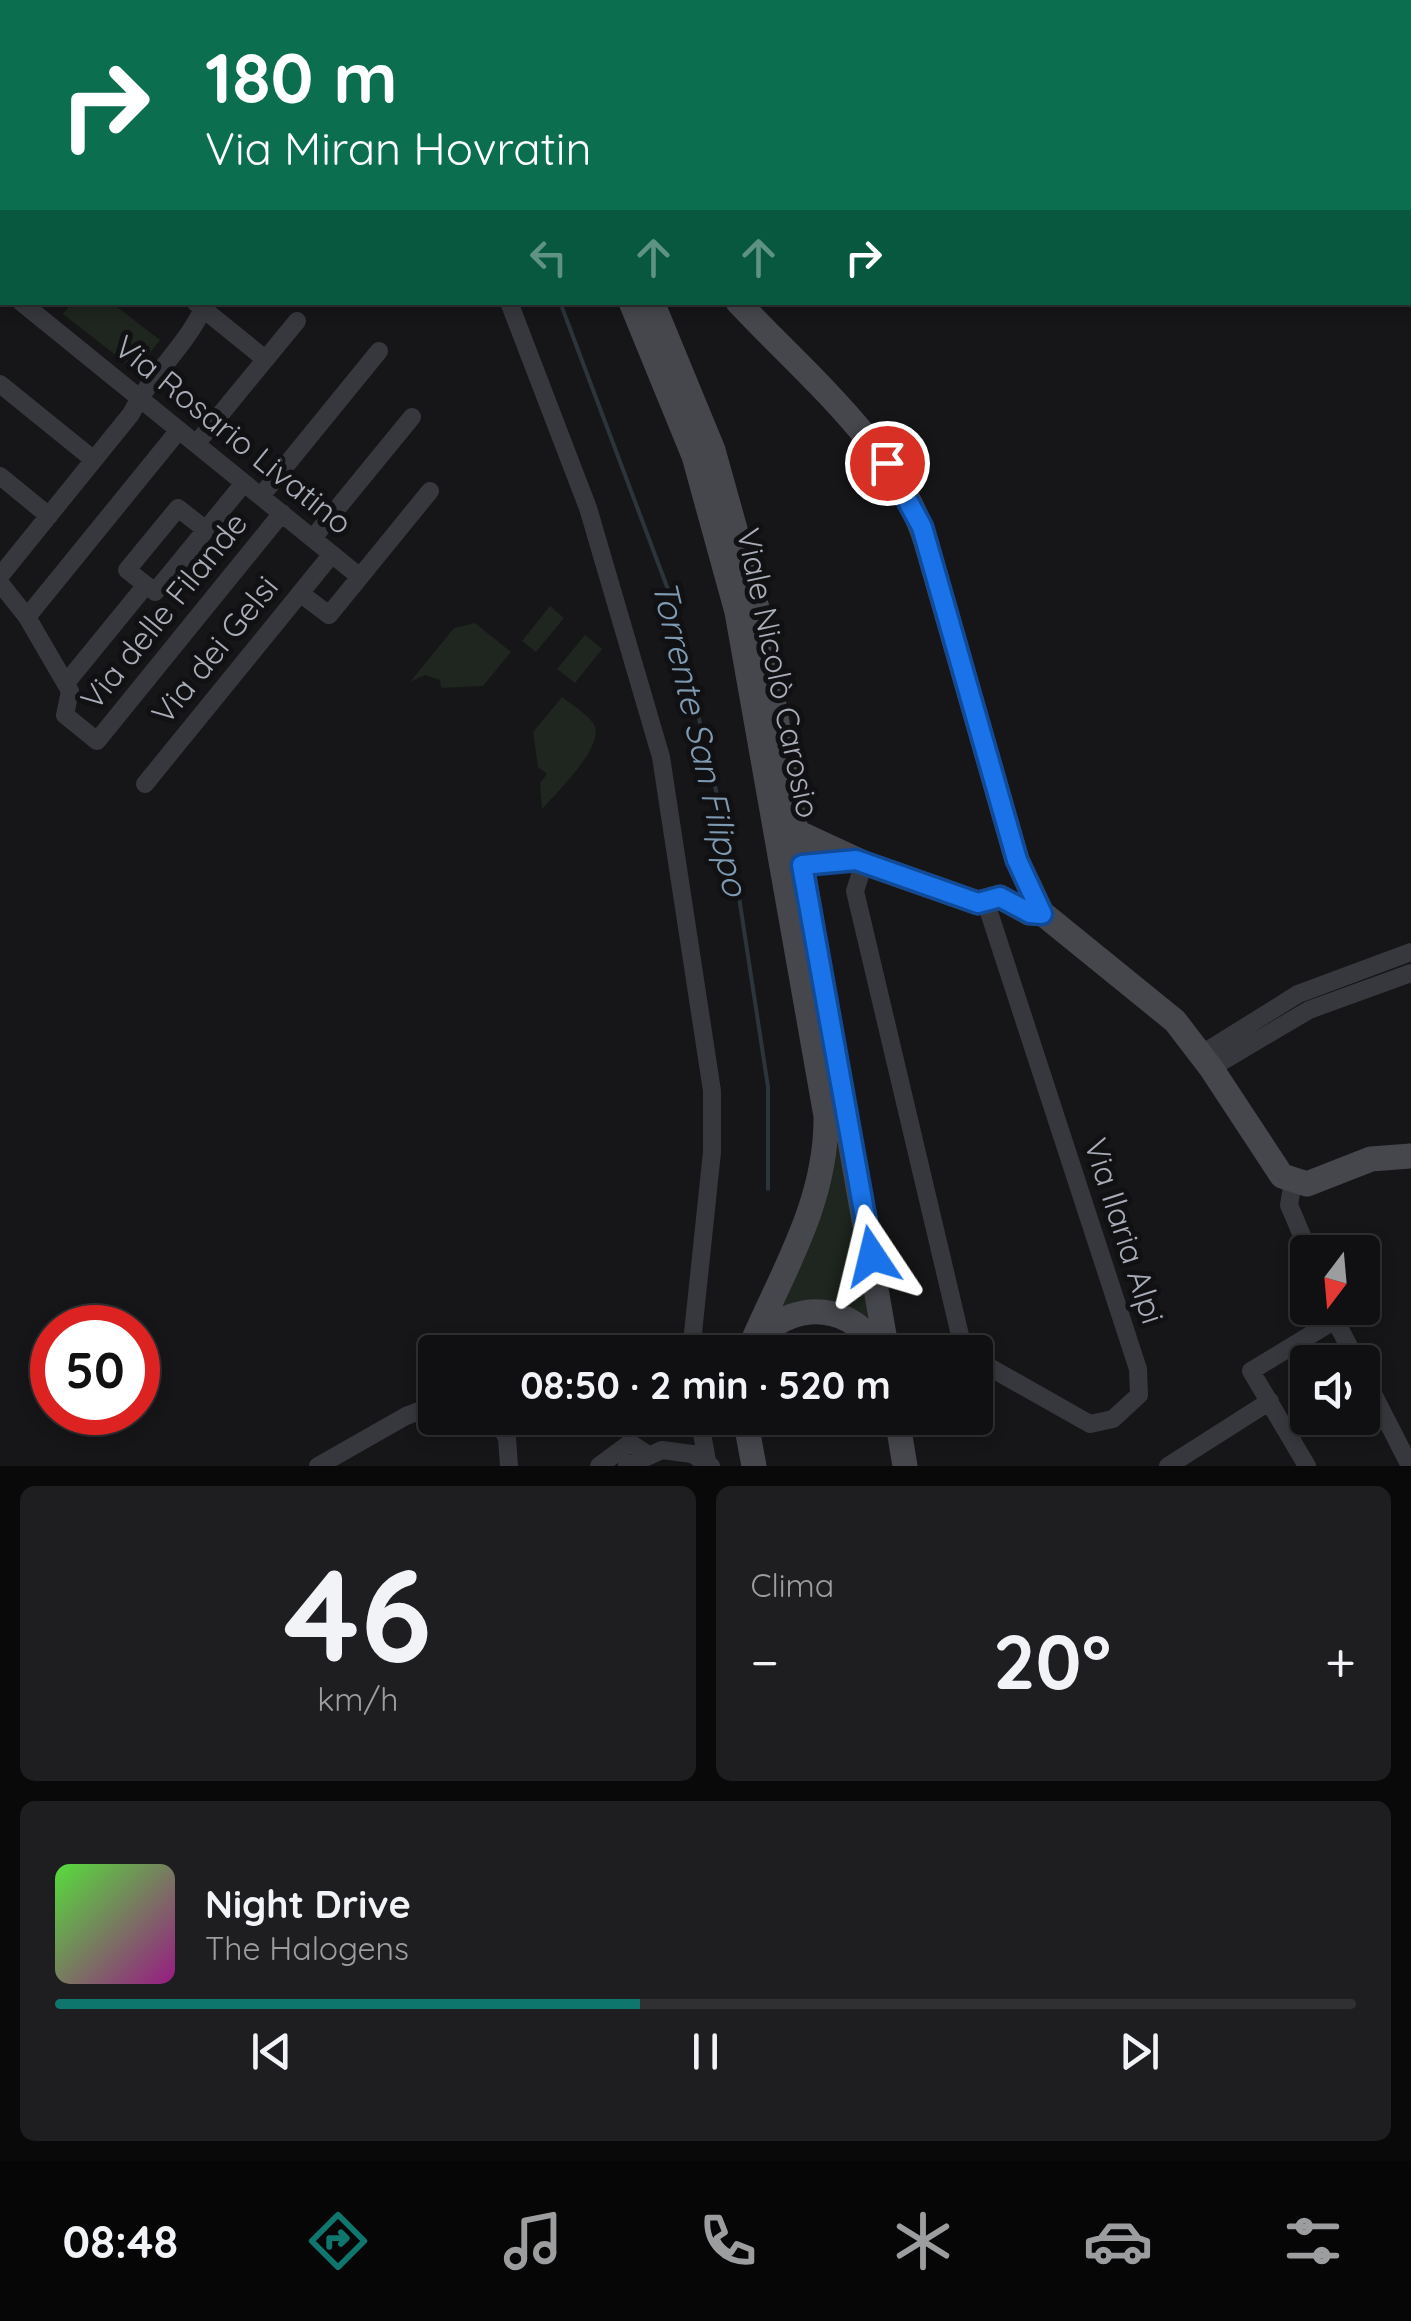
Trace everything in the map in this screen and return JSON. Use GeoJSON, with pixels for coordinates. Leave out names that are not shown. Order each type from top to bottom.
{"type":"FeatureCollection","features":[{"type":"Feature","properties":{"kind":"main road","name":"Viale Nicolò Carosio"},"geometry":{"type":"LineString","coordinates":[[631,305],[681,421],[712,512],[793,866],[884,1335]]}},
{"type":"Feature","properties":{"kind":"main road","name":"Viale Nicolò Carosio"},"geometry":{"type":"LineString","coordinates":[[653,305],[700,416],[736,526],[766,651],[797,832],[793,866],[824,1097],[826,1139],[811,1212],[755,1335]]}},
{"type":"Feature","properties":{"kind":"main road"},"geometry":{"type":"LineString","coordinates":[[741,305],[880,454],[910,499],[926,542],[1017,860],[1042,914],[1160,1008],[1206,1061],[1272,1166],[1293,1182],[1320,1180],[1371,1159],[1411,1156]]}},
{"type":"Feature","properties":{"kind":"main road"},"geometry":{"type":"LineString","coordinates":[[797,832],[860,862],[986,903],[1000,897],[1030,913],[1042,914]]}},
{"type":"Feature","properties":{"kind":"main road"},"geometry":{"type":"LineString","coordinates":[[793,866],[860,862]]}},
{"type":"Feature","properties":{"kind":"main road"},"geometry":{"type":"LineString","coordinates":[[763,1335],[781,1318],[822,1310],[861,1327],[867,1335]]}},
{"type":"Feature","properties":{"kind":"main road"},"geometry":{"type":"LineString","coordinates":[[749,1435],[754,1466]]}},
{"type":"Feature","properties":{"kind":"street"},"geometry":{"type":"LineString","coordinates":[[146,585],[68,687],[0,580],[94,460],[201,305],[265,360]]}},
{"type":"Feature","properties":{"kind":"street"},"geometry":{"type":"LineString","coordinates":[[510,305],[588,508],[664,775],[712,1091],[712,1152],[693,1335]]}},
{"type":"Feature","properties":{"kind":"street","name":"Via Rosario Livatino"},"geometry":{"type":"LineString","coordinates":[[32,306],[360,577]]}},
{"type":"Feature","properties":{"kind":"street"},"geometry":{"type":"LineString","coordinates":[[196,444],[297,320]]}},
{"type":"Feature","properties":{"kind":"street"},"geometry":{"type":"LineString","coordinates":[[261,496],[379,351]]}},
{"type":"Feature","properties":{"kind":"street"},"geometry":{"type":"LineString","coordinates":[[0,384],[94,460]]}},
{"type":"Feature","properties":{"kind":"street"},"geometry":{"type":"LineString","coordinates":[[313,538],[412,417]]}},
{"type":"Feature","properties":{"kind":"street"},"geometry":{"type":"LineString","coordinates":[[27,617],[179,430]]}},
{"type":"Feature","properties":{"kind":"street"},"geometry":{"type":"LineString","coordinates":[[0,476],[49,516]]}},
{"type":"Feature","properties":{"kind":"street"},"geometry":{"type":"LineString","coordinates":[[206,530],[178,508],[127,570],[155,592],[206,530],[244,483]]}},
{"type":"Feature","properties":{"kind":"street"},"geometry":{"type":"LineString","coordinates":[[300,593],[328,616],[430,491]]}},
{"type":"Feature","properties":{"kind":"street","name":"Via delle Filande"},"geometry":{"type":"LineString","coordinates":[[68,687],[65,715],[97,741],[282,514]]}},
{"type":"Feature","properties":{"kind":"street","name":"Via dei Gelsi"},"geometry":{"type":"LineString","coordinates":[[144,784],[332,554]]}},
{"type":"Feature","properties":{"kind":"street"},"geometry":{"type":"LineString","coordinates":[[860,862],[855,890],[960,1335]]}},
{"type":"Feature","properties":{"kind":"street","name":"Via Ilaria Alpi"},"geometry":{"type":"LineString","coordinates":[[986,903],[1138,1370],[1139,1394],[1113,1420],[1090,1424],[993,1369]]}},
{"type":"Feature","properties":{"kind":"street"},"geometry":{"type":"LineString","coordinates":[[1206,1061],[1298,994],[1411,952]]}},
{"type":"Feature","properties":{"kind":"street"},"geometry":{"type":"LineString","coordinates":[[1206,1061],[1309,1010],[1411,973]]}},
{"type":"Feature","properties":{"kind":"street"},"geometry":{"type":"LineString","coordinates":[[1293,1182],[1289,1205],[1302,1235]]}},
{"type":"Feature","properties":{"kind":"street"},"geometry":{"type":"LineString","coordinates":[[1307,1466],[1251,1372],[1317,1325]]}},
{"type":"Feature","properties":{"kind":"street"},"geometry":{"type":"LineString","coordinates":[[1168,1466],[1270,1401]]}},
{"type":"Feature","properties":{"kind":"street"},"geometry":{"type":"LineString","coordinates":[[1380,1407],[1410,1466]]}},
{"type":"Feature","properties":{"kind":"street"},"geometry":{"type":"LineString","coordinates":[[318,1466],[418,1411]]}},
{"type":"Feature","properties":{"kind":"street"},"geometry":{"type":"LineString","coordinates":[[506,1435],[509,1466]]}},
{"type":"Feature","properties":{"kind":"street"},"geometry":{"type":"LineString","coordinates":[[703,1435],[710,1466]]}},
{"type":"Feature","properties":{"kind":"street"},"geometry":{"type":"LineString","coordinates":[[901,1442],[916,1466]]}},
{"type":"Feature","properties":{"kind":"street"},"geometry":{"type":"LineString","coordinates":[[598,1466],[630,1443],[646,1454]]}},
{"type":"Feature","properties":{"kind":"street"},"geometry":{"type":"LineString","coordinates":[[627,1466],[646,1454],[673,1450],[692,1454],[710,1466]]}},
{"type":"Feature","properties":{"kind":"shaded area"},"geometry":{"type":"Polygon","coordinates":[[[70,305],[115,305],[160,340],[136,371],[63,314],[70,305]]]}},
{"type":"Feature","properties":{"kind":"shaded area"},"geometry":{"type":"Polygon","coordinates":[[[550,606],[564,618],[536,652],[522,641],[550,606]]]}},
{"type":"Feature","properties":{"kind":"shaded area"},"geometry":{"type":"Polygon","coordinates":[[[475,623],[511,652],[483,686],[441,688],[440,680],[425,675],[410,682],[454,628],[475,623]]]}},
{"type":"Feature","properties":{"kind":"shaded area"},"geometry":{"type":"Polygon","coordinates":[[[585,635],[602,649],[575,683],[557,669],[585,635]]]}},
{"type":"Feature","properties":{"kind":"shaded area"},"geometry":{"type":"Polygon","coordinates":[[[562,697],[590,719],[596,732],[578,768],[542,809],[540,783],[547,774],[538,767],[533,732],[562,697]]]}},
{"type":"Feature","properties":{"kind":"shaded area"},"geometry":{"type":"Polygon","coordinates":[[[840,1120],[869,1322],[814,1300],[779,1307],[840,1120]]]}},
{"type":"Feature","properties":{"kind":"waterway","name":"Torrente San Filippo"},"geometry":{"type":"LineString","coordinates":[[561,305],[669,592],[735,871],[768,1087],[768,1189]]}},
{"type":"Feature","properties":{"kind":"route"},"geometry":{"type":"LineString","coordinates":[[872,1256],[802,865],[856,860],[978,903],[1000,897],[1030,913],[1042,914],[1017,860],[922,527],[887,463]]}}]}
